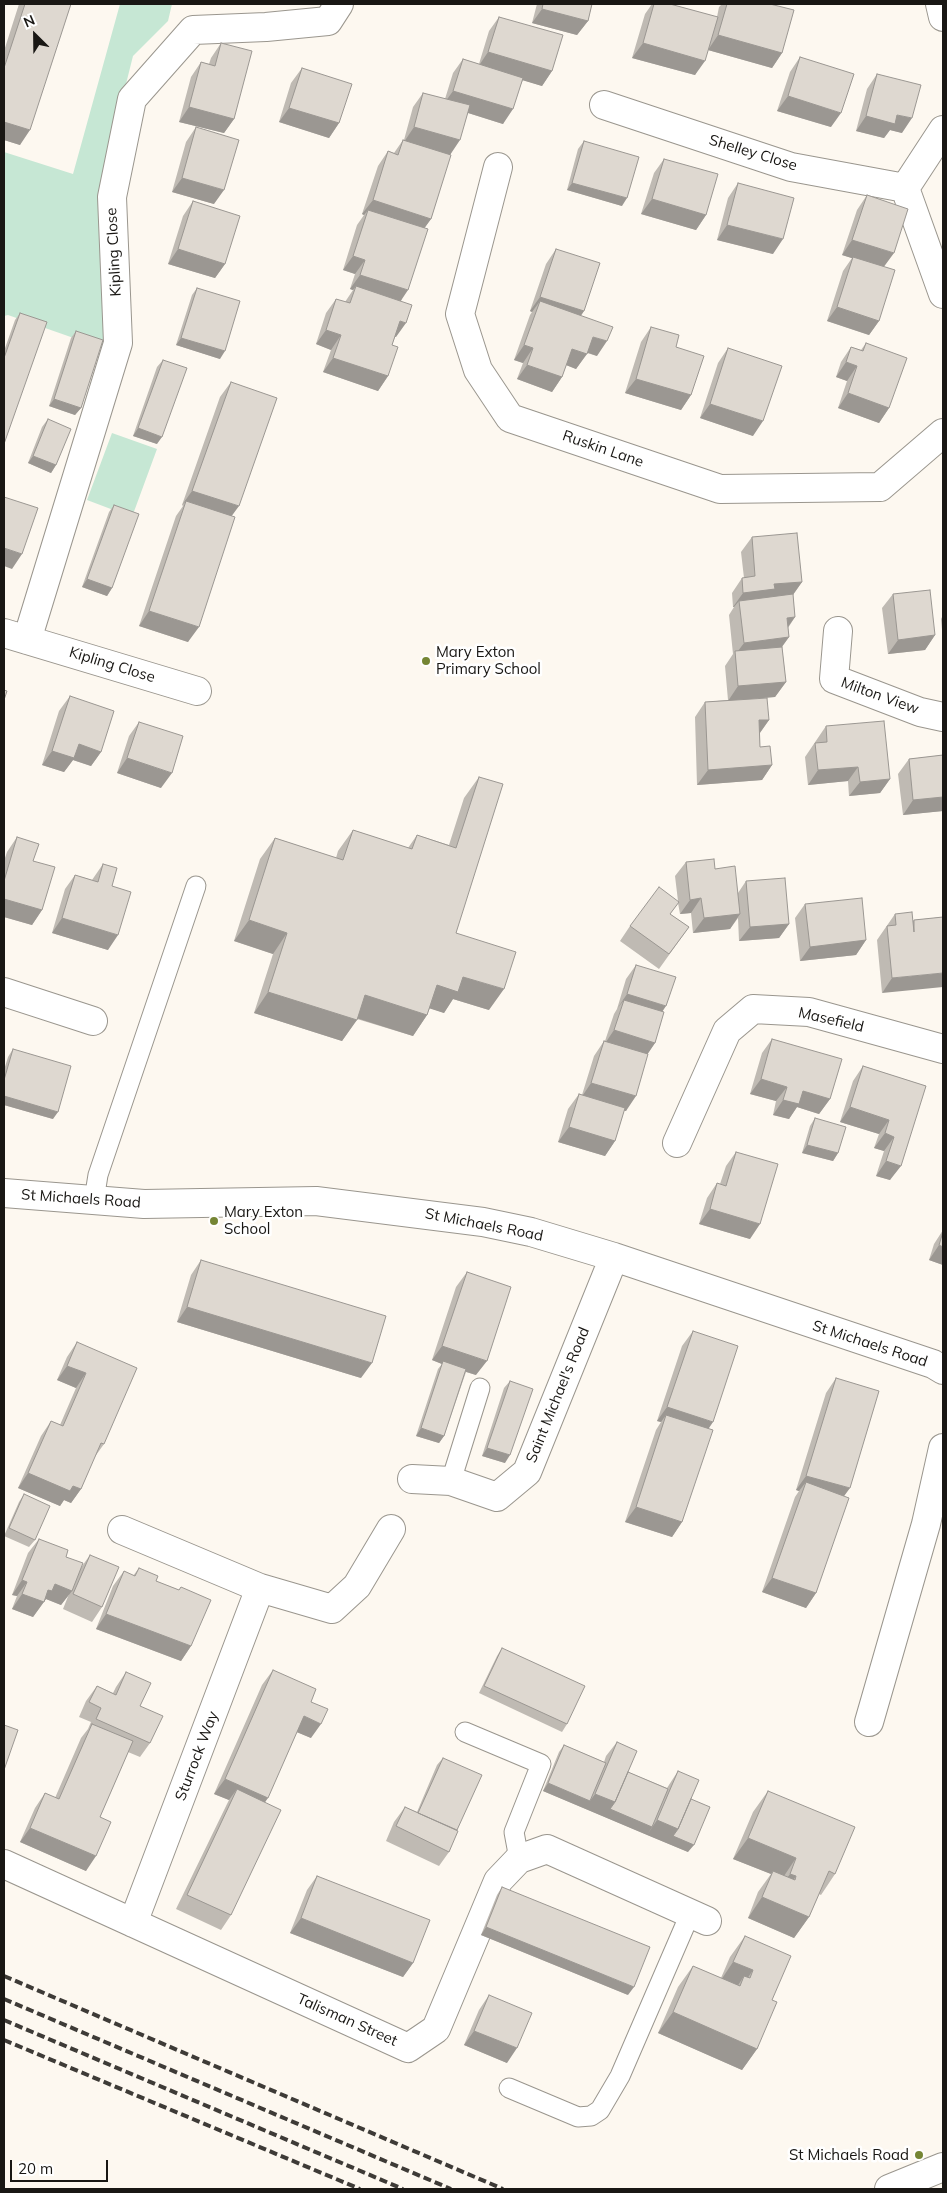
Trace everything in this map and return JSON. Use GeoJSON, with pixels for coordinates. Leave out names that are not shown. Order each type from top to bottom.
{"type":"FeatureCollection","features":[{"type":"Feature","properties":{"kind":"street","name":"Kipling Close"},"geometry":{"type":"LineString","coordinates":[[197,691],[15,636],[118,343],[112,198],[132,99],[193,30],[266,27],[328,21],[339,4]]}},
{"type":"Feature","properties":{"kind":"street"},"geometry":{"type":"LineString","coordinates":[[940,4],[943,17]]}},
{"type":"Feature","properties":{"kind":"street","name":"Shelley Close"},"geometry":{"type":"LineString","coordinates":[[604,105],[791,167],[905,188]]}},
{"type":"Feature","properties":{"kind":"street"},"geometry":{"type":"LineString","coordinates":[[943,130],[905,188],[943,294]]}},
{"type":"Feature","properties":{"kind":"street","name":"Ruskin Lane"},"geometry":{"type":"LineString","coordinates":[[498,167],[460,314],[478,370],[510,418],[720,489],[880,488],[943,433]]}},
{"type":"Feature","properties":{"kind":"street","name":"Milton View"},"geometry":{"type":"LineString","coordinates":[[838,631],[834,679],[920,712],[943,717]]}},
{"type":"Feature","properties":{"kind":"street"},"geometry":{"type":"LineString","coordinates":[[4,992],[93,1021]]}},
{"type":"Feature","properties":{"kind":"street","name":"Masefield"},"geometry":{"type":"LineString","coordinates":[[677,1143],[727,1031],[753,1009],[809,1012],[943,1050]]}},
{"type":"Feature","properties":{"kind":"street","name":"St Michaels Road"},"geometry":{"type":"LineString","coordinates":[[4,1193],[144,1204],[316,1201],[483,1222],[531,1232],[614,1257],[933,1364],[943,1370]]}},
{"type":"Feature","properties":{"kind":"street","name":"Saint Michael's Road"},"geometry":{"type":"LineString","coordinates":[[412,1479],[452,1482],[497,1497],[527,1472],[614,1257]]}},
{"type":"Feature","properties":{"kind":"street"},"geometry":{"type":"LineString","coordinates":[[869,1722],[926,1524],[943,1448]]}},
{"type":"Feature","properties":{"kind":"street"},"geometry":{"type":"LineString","coordinates":[[122,1530],[260,1588],[332,1609],[358,1586],[391,1529]]}},
{"type":"Feature","properties":{"kind":"street","name":"Sturrock Way"},"geometry":{"type":"LineString","coordinates":[[133,1923],[260,1588]]}},
{"type":"Feature","properties":{"kind":"street","name":"Talisman Street"},"geometry":{"type":"LineString","coordinates":[[4,1864],[408,2048],[436,2029],[498,1881],[519,1859],[547,1849],[698,1917]]}},
{"type":"Feature","properties":{"kind":"street"},"geometry":{"type":"LineString","coordinates":[[889,2189],[943,2167]]}},
{"type":"Feature","properties":{"kind":"lane"},"geometry":{"type":"LineString","coordinates":[[94,1200],[98,1175],[196,886]]}},
{"type":"Feature","properties":{"kind":"lane"},"geometry":{"type":"LineString","coordinates":[[452,1482],[480,1388]]}},
{"type":"Feature","properties":{"kind":"lane"},"geometry":{"type":"LineString","coordinates":[[465,1732],[542,1764],[514,1832],[519,1859]]}},
{"type":"Feature","properties":{"kind":"lane"},"geometry":{"type":"LineString","coordinates":[[509,2088],[578,2117],[591,2116],[600,2110],[620,2076],[698,1917]]}},
{"type":"Feature","properties":{"kind":"green space"},"geometry":{"type":"Polygon","coordinates":[[[120,4],[172,4],[168,21],[133,56],[98,196],[105,349],[8,315],[4,316],[4,152],[73,174],[120,4]]]}},
{"type":"Feature","properties":{"kind":"green space"},"geometry":{"type":"Polygon","coordinates":[[[112,433],[157,449],[132,517],[87,500],[112,433]]]}},
{"type":"Feature","properties":{"kind":"building"},"geometry":{"type":"Polygon","coordinates":[[[25,4],[71,4],[30,130],[4,122],[4,68],[25,4]]]}},
{"type":"Feature","properties":{"kind":"building"},"geometry":{"type":"Polygon","coordinates":[[[543,4],[592,4],[588,21],[542,9],[543,4]]]}},
{"type":"Feature","properties":{"kind":"building"},"geometry":{"type":"Polygon","coordinates":[[[654,4],[670,4],[718,17],[705,61],[643,43],[654,4]]]}},
{"type":"Feature","properties":{"kind":"building"},"geometry":{"type":"Polygon","coordinates":[[[727,4],[770,4],[794,10],[782,53],[718,35],[727,4]]]}},
{"type":"Feature","properties":{"kind":"building"},"geometry":{"type":"Polygon","coordinates":[[[499,17],[563,35],[552,71],[488,52],[499,17]]]}},
{"type":"Feature","properties":{"kind":"building"},"geometry":{"type":"Polygon","coordinates":[[[221,43],[252,51],[234,119],[189,107],[201,62],[215,66],[221,43]]]}},
{"type":"Feature","properties":{"kind":"building"},"geometry":{"type":"Polygon","coordinates":[[[800,57],[854,74],[841,113],[788,96],[800,57]]]}},
{"type":"Feature","properties":{"kind":"building"},"geometry":{"type":"Polygon","coordinates":[[[463,59],[523,78],[513,109],[453,91],[463,59]]]}},
{"type":"Feature","properties":{"kind":"building"},"geometry":{"type":"Polygon","coordinates":[[[302,68],[352,84],[339,123],[289,108],[302,68]]]}},
{"type":"Feature","properties":{"kind":"building"},"geometry":{"type":"Polygon","coordinates":[[[877,74],[921,85],[912,118],[897,115],[895,124],[866,116],[877,74]]]}},
{"type":"Feature","properties":{"kind":"building"},"geometry":{"type":"Polygon","coordinates":[[[423,93],[470,105],[460,140],[414,127],[423,93]]]}},
{"type":"Feature","properties":{"kind":"building"},"geometry":{"type":"Polygon","coordinates":[[[196,127],[239,140],[224,190],[182,178],[196,127]]]}},
{"type":"Feature","properties":{"kind":"building"},"geometry":{"type":"Polygon","coordinates":[[[403,140],[451,155],[431,219],[373,200],[388,151],[398,155],[403,140]]]}},
{"type":"Feature","properties":{"kind":"building"},"geometry":{"type":"Polygon","coordinates":[[[584,141],[639,157],[627,198],[572,183],[584,141]]]}},
{"type":"Feature","properties":{"kind":"building"},"geometry":{"type":"Polygon","coordinates":[[[664,159],[718,174],[706,215],[652,199],[664,159]]]}},
{"type":"Feature","properties":{"kind":"building"},"geometry":{"type":"Polygon","coordinates":[[[738,183],[794,198],[783,239],[727,225],[738,183]]]}},
{"type":"Feature","properties":{"kind":"building"},"geometry":{"type":"Polygon","coordinates":[[[867,195],[908,209],[894,253],[852,240],[867,195]]]}},
{"type":"Feature","properties":{"kind":"building"},"geometry":{"type":"Polygon","coordinates":[[[193,201],[240,216],[225,264],[178,249],[193,201]]]}},
{"type":"Feature","properties":{"kind":"building"},"geometry":{"type":"Polygon","coordinates":[[[368,210],[428,229],[408,290],[360,275],[365,260],[353,256],[368,210]]]}},
{"type":"Feature","properties":{"kind":"building"},"geometry":{"type":"Polygon","coordinates":[[[556,249],[600,263],[584,311],[540,297],[556,249]]]}},
{"type":"Feature","properties":{"kind":"building"},"geometry":{"type":"Polygon","coordinates":[[[853,257],[895,270],[879,321],[837,307],[853,257]]]}},
{"type":"Feature","properties":{"kind":"building"},"geometry":{"type":"Polygon","coordinates":[[[356,286],[412,305],[406,323],[400,321],[392,345],[398,347],[388,376],[333,358],[341,335],[326,330],[336,299],[350,303],[356,286]]]}},
{"type":"Feature","properties":{"kind":"building"},"geometry":{"type":"Polygon","coordinates":[[[197,288],[240,301],[225,351],[181,338],[197,288]]]}},
{"type":"Feature","properties":{"kind":"building"},"geometry":{"type":"Polygon","coordinates":[[[540,301],[613,327],[607,341],[593,337],[587,354],[572,349],[562,377],[527,365],[533,348],[524,345],[540,301]]]}},
{"type":"Feature","properties":{"kind":"building"},"geometry":{"type":"Polygon","coordinates":[[[20,313],[47,322],[4,444],[4,358],[20,313]]]}},
{"type":"Feature","properties":{"kind":"building"},"geometry":{"type":"Polygon","coordinates":[[[651,327],[679,335],[676,347],[704,356],[691,395],[636,379],[651,327]]]}},
{"type":"Feature","properties":{"kind":"building"},"geometry":{"type":"Polygon","coordinates":[[[76,331],[103,340],[81,408],[54,399],[76,331]]]}},
{"type":"Feature","properties":{"kind":"building"},"geometry":{"type":"Polygon","coordinates":[[[866,343],[907,358],[889,408],[848,393],[857,366],[846,362],[851,347],[863,351],[866,343]]]}},
{"type":"Feature","properties":{"kind":"building"},"geometry":{"type":"Polygon","coordinates":[[[728,348],[782,366],[763,421],[710,404],[728,348]]]}},
{"type":"Feature","properties":{"kind":"building"},"geometry":{"type":"Polygon","coordinates":[[[163,360],[187,368],[162,437],[138,428],[163,360]]]}},
{"type":"Feature","properties":{"kind":"building"},"geometry":{"type":"Polygon","coordinates":[[[231,382],[277,398],[239,506],[192,491],[231,382]]]}},
{"type":"Feature","properties":{"kind":"building"},"geometry":{"type":"Polygon","coordinates":[[[48,419],[71,429],[56,465],[33,456],[48,419]]]}},
{"type":"Feature","properties":{"kind":"building"},"geometry":{"type":"Polygon","coordinates":[[[4,497],[38,508],[22,554],[4,548],[4,497]]]}},
{"type":"Feature","properties":{"kind":"building"},"geometry":{"type":"Polygon","coordinates":[[[186,501],[235,517],[199,627],[149,611],[186,501]]]}},
{"type":"Feature","properties":{"kind":"building"},"geometry":{"type":"Polygon","coordinates":[[[114,505],[139,514],[112,588],[87,579],[114,505]]]}},
{"type":"Feature","properties":{"kind":"building"},"geometry":{"type":"Polygon","coordinates":[[[797,533],[802,582],[774,584],[775,589],[743,593],[742,578],[755,576],[752,537],[797,533]]]}},
{"type":"Feature","properties":{"kind":"building"},"geometry":{"type":"Polygon","coordinates":[[[930,590],[935,635],[898,640],[893,594],[930,590]]]}},
{"type":"Feature","properties":{"kind":"building"},"geometry":{"type":"Polygon","coordinates":[[[793,594],[795,617],[787,618],[789,637],[744,643],[739,601],[793,594]]]}},
{"type":"Feature","properties":{"kind":"building"},"geometry":{"type":"Polygon","coordinates":[[[782,647],[786,682],[738,686],[735,651],[782,647]]]}},
{"type":"Feature","properties":{"kind":"building"},"geometry":{"type":"Polygon","coordinates":[[[70,696],[114,711],[101,752],[79,744],[74,758],[52,751],[70,696]]]}},
{"type":"Feature","properties":{"kind":"building"},"geometry":{"type":"Polygon","coordinates":[[[767,698],[769,720],[759,720],[760,747],[770,746],[772,765],[708,770],[705,702],[767,698]]]}},
{"type":"Feature","properties":{"kind":"building"},"geometry":{"type":"Polygon","coordinates":[[[884,721],[890,779],[860,782],[858,767],[818,770],[815,743],[827,742],[826,726],[884,721]]]}},
{"type":"Feature","properties":{"kind":"building"},"geometry":{"type":"Polygon","coordinates":[[[139,722],[183,736],[172,773],[127,758],[139,722]]]}},
{"type":"Feature","properties":{"kind":"building"},"geometry":{"type":"Polygon","coordinates":[[[943,755],[943,797],[913,800],[909,759],[943,755]]]}},
{"type":"Feature","properties":{"kind":"building"},"geometry":{"type":"Polygon","coordinates":[[[479,777],[503,784],[456,933],[516,952],[504,989],[463,977],[458,992],[437,985],[427,1015],[365,995],[357,1020],[268,992],[287,933],[249,920],[275,838],[343,860],[353,830],[412,849],[417,835],[456,848],[479,777]]]}},
{"type":"Feature","properties":{"kind":"building"},"geometry":{"type":"Polygon","coordinates":[[[17,837],[39,844],[33,861],[55,867],[42,910],[4,899],[4,881],[17,837]]]}},
{"type":"Feature","properties":{"kind":"building"},"geometry":{"type":"Polygon","coordinates":[[[714,859],[715,869],[735,866],[740,914],[704,918],[701,898],[690,900],[686,862],[714,859]]]}},
{"type":"Feature","properties":{"kind":"building"},"geometry":{"type":"Polygon","coordinates":[[[103,864],[117,868],[112,886],[131,892],[118,935],[62,918],[75,875],[98,882],[103,864]]]}},
{"type":"Feature","properties":{"kind":"building"},"geometry":{"type":"Polygon","coordinates":[[[785,878],[789,924],[750,927],[746,881],[785,878]]]}},
{"type":"Feature","properties":{"kind":"building"},"geometry":{"type":"Polygon","coordinates":[[[659,887],[679,902],[670,914],[689,927],[669,954],[630,926],[659,887]]]}},
{"type":"Feature","properties":{"kind":"building"},"geometry":{"type":"Polygon","coordinates":[[[862,898],[866,940],[810,947],[805,904],[862,898]]]}},
{"type":"Feature","properties":{"kind":"building"},"geometry":{"type":"Polygon","coordinates":[[[912,912],[914,932],[914,920],[943,917],[943,973],[892,978],[887,926],[896,925],[895,914],[912,912]]]}},
{"type":"Feature","properties":{"kind":"building"},"geometry":{"type":"Polygon","coordinates":[[[636,965],[676,977],[666,1006],[627,994],[636,965]]]}},
{"type":"Feature","properties":{"kind":"building"},"geometry":{"type":"Polygon","coordinates":[[[624,1000],[664,1012],[655,1043],[614,1030],[624,1000]]]}},
{"type":"Feature","properties":{"kind":"building"},"geometry":{"type":"Polygon","coordinates":[[[772,1039],[842,1059],[830,1099],[803,1091],[799,1104],[783,1100],[787,1087],[761,1079],[772,1039]]]}},
{"type":"Feature","properties":{"kind":"building"},"geometry":{"type":"Polygon","coordinates":[[[604,1041],[648,1054],[636,1096],[591,1083],[604,1041]]]}},
{"type":"Feature","properties":{"kind":"building"},"geometry":{"type":"Polygon","coordinates":[[[13,1049],[71,1066],[58,1112],[4,1096],[4,1080],[13,1049]]]}},
{"type":"Feature","properties":{"kind":"building"},"geometry":{"type":"Polygon","coordinates":[[[863,1066],[926,1086],[901,1166],[886,1161],[894,1137],[885,1133],[889,1120],[850,1107],[863,1066]]]}},
{"type":"Feature","properties":{"kind":"building"},"geometry":{"type":"Polygon","coordinates":[[[579,1094],[625,1108],[615,1141],[569,1127],[579,1094]]]}},
{"type":"Feature","properties":{"kind":"building"},"geometry":{"type":"Polygon","coordinates":[[[815,1118],[846,1127],[838,1153],[807,1145],[815,1118]]]}},
{"type":"Feature","properties":{"kind":"building"},"geometry":{"type":"Polygon","coordinates":[[[736,1152],[778,1164],[760,1224],[710,1209],[717,1183],[726,1186],[736,1152]]]}},
{"type":"Feature","properties":{"kind":"building"},"geometry":{"type":"Polygon","coordinates":[[[943,1232],[943,1247],[939,1245],[943,1232]]]}},
{"type":"Feature","properties":{"kind":"building"},"geometry":{"type":"Polygon","coordinates":[[[201,1260],[386,1316],[372,1363],[187,1307],[201,1260]]]}},
{"type":"Feature","properties":{"kind":"building"},"geometry":{"type":"Polygon","coordinates":[[[467,1272],[511,1287],[487,1361],[442,1346],[467,1272]]]}},
{"type":"Feature","properties":{"kind":"building"},"geometry":{"type":"Polygon","coordinates":[[[693,1331],[738,1346],[713,1422],[667,1407],[693,1331]]]}},
{"type":"Feature","properties":{"kind":"building"},"geometry":{"type":"Polygon","coordinates":[[[77,1342],[137,1368],[104,1444],[101,1443],[81,1489],[73,1486],[70,1491],[28,1473],[51,1421],[63,1426],[86,1373],[67,1366],[77,1342]]]}},
{"type":"Feature","properties":{"kind":"building"},"geometry":{"type":"Polygon","coordinates":[[[443,1361],[466,1369],[444,1436],[421,1428],[443,1361]]]}},
{"type":"Feature","properties":{"kind":"building"},"geometry":{"type":"Polygon","coordinates":[[[836,1378],[879,1391],[850,1488],[806,1476],[836,1378]]]}},
{"type":"Feature","properties":{"kind":"building"},"geometry":{"type":"Polygon","coordinates":[[[510,1381],[533,1389],[510,1455],[487,1448],[510,1381]]]}},
{"type":"Feature","properties":{"kind":"building"},"geometry":{"type":"Polygon","coordinates":[[[666,1415],[713,1430],[682,1522],[636,1507],[666,1415]]]}},
{"type":"Feature","properties":{"kind":"building"},"geometry":{"type":"Polygon","coordinates":[[[806,1482],[849,1498],[816,1593],[772,1578],[806,1482]]]}},
{"type":"Feature","properties":{"kind":"building"},"geometry":{"type":"Polygon","coordinates":[[[24,1494],[50,1506],[35,1540],[9,1528],[24,1494]]]}},
{"type":"Feature","properties":{"kind":"building"},"geometry":{"type":"Polygon","coordinates":[[[39,1539],[68,1550],[66,1557],[83,1563],[72,1591],[55,1584],[52,1591],[48,1590],[44,1602],[22,1594],[27,1582],[22,1580],[39,1539]]]}},
{"type":"Feature","properties":{"kind":"building"},"geometry":{"type":"Polygon","coordinates":[[[90,1555],[119,1567],[102,1607],[73,1594],[90,1555]]]}},
{"type":"Feature","properties":{"kind":"building"},"geometry":{"type":"Polygon","coordinates":[[[139,1568],[158,1576],[156,1581],[179,1590],[181,1587],[211,1600],[191,1646],[106,1614],[124,1571],[135,1576],[139,1568]]]}},
{"type":"Feature","properties":{"kind":"building"},"geometry":{"type":"Polygon","coordinates":[[[502,1648],[585,1686],[567,1724],[484,1686],[502,1648]]]}},
{"type":"Feature","properties":{"kind":"building"},"geometry":{"type":"Polygon","coordinates":[[[273,1670],[316,1689],[311,1702],[328,1709],[321,1724],[304,1716],[268,1798],[225,1779],[273,1670]]]}},
{"type":"Feature","properties":{"kind":"building"},"geometry":{"type":"Polygon","coordinates":[[[126,1672],[151,1683],[140,1706],[163,1716],[150,1743],[96,1719],[101,1708],[89,1702],[97,1686],[116,1695],[126,1672]]]}},
{"type":"Feature","properties":{"kind":"building"},"geometry":{"type":"Polygon","coordinates":[[[92,1724],[133,1741],[100,1817],[111,1822],[96,1856],[30,1828],[45,1793],[59,1799],[92,1724]]]}},
{"type":"Feature","properties":{"kind":"building"},"geometry":{"type":"Polygon","coordinates":[[[4,1725],[18,1730],[4,1770],[4,1725]]]}},
{"type":"Feature","properties":{"kind":"building"},"geometry":{"type":"Polygon","coordinates":[[[617,1742],[637,1751],[615,1802],[595,1794],[617,1742]]]}},
{"type":"Feature","properties":{"kind":"building"},"geometry":{"type":"Polygon","coordinates":[[[564,1745],[606,1763],[590,1801],[548,1783],[564,1745]]]}},
{"type":"Feature","properties":{"kind":"building"},"geometry":{"type":"Polygon","coordinates":[[[443,1758],[482,1775],[457,1830],[418,1813],[443,1758]]]}},
{"type":"Feature","properties":{"kind":"building"},"geometry":{"type":"Polygon","coordinates":[[[678,1771],[699,1780],[678,1829],[657,1820],[678,1771]]]}},
{"type":"Feature","properties":{"kind":"building"},"geometry":{"type":"Polygon","coordinates":[[[628,1772],[668,1789],[652,1827],[610,1809],[628,1772]]]}},
{"type":"Feature","properties":{"kind":"building"},"geometry":{"type":"Polygon","coordinates":[[[237,1789],[281,1810],[231,1915],[187,1895],[237,1789]]]}},
{"type":"Feature","properties":{"kind":"building"},"geometry":{"type":"Polygon","coordinates":[[[768,1791],[855,1827],[835,1874],[829,1871],[809,1917],[762,1897],[773,1871],[795,1880],[796,1876],[790,1874],[796,1858],[748,1838],[768,1791]]]}},
{"type":"Feature","properties":{"kind":"building"},"geometry":{"type":"Polygon","coordinates":[[[691,1799],[710,1807],[694,1845],[673,1836],[691,1799]]]}},
{"type":"Feature","properties":{"kind":"building"},"geometry":{"type":"Polygon","coordinates":[[[405,1807],[458,1831],[449,1852],[396,1826],[405,1807]]]}},
{"type":"Feature","properties":{"kind":"building"},"geometry":{"type":"Polygon","coordinates":[[[317,1876],[430,1920],[413,1963],[301,1918],[317,1876]]]}},
{"type":"Feature","properties":{"kind":"building"},"geometry":{"type":"Polygon","coordinates":[[[502,1887],[650,1947],[634,1987],[486,1927],[502,1887]]]}},
{"type":"Feature","properties":{"kind":"building"},"geometry":{"type":"Polygon","coordinates":[[[745,1936],[791,1956],[772,2000],[777,2002],[757,2049],[673,2012],[693,1966],[740,1986],[744,1976],[750,1978],[753,1970],[733,1962],[745,1936]]]}},
{"type":"Feature","properties":{"kind":"building"},"geometry":{"type":"Polygon","coordinates":[[[489,1995],[532,2013],[517,2048],[474,2031],[489,1995]]]}},
{"type":"Feature","properties":{"kind":"railway"},"geometry":{"type":"LineString","coordinates":[[4,1976],[503,2189]]}},
{"type":"Feature","properties":{"kind":"railway"},"geometry":{"type":"LineString","coordinates":[[4,1999],[451,2189]]}},
{"type":"Feature","properties":{"kind":"railway"},"geometry":{"type":"LineString","coordinates":[[4,2020],[403,2189]]}},
{"type":"Feature","properties":{"kind":"railway"},"geometry":{"type":"LineString","coordinates":[[4,2040],[360,2189]]}},
{"type":"Feature","properties":{"kind":"place","name":"Mary Exton Primary School"},"geometry":{"type":"Point","coordinates":[426,661]}},
{"type":"Feature","properties":{"kind":"place","name":"Mary Exton School"},"geometry":{"type":"Point","coordinates":[214,1221]}},
{"type":"Feature","properties":{"kind":"place","name":"St Michaels Road"},"geometry":{"type":"Point","coordinates":[919,2155]}}]}
